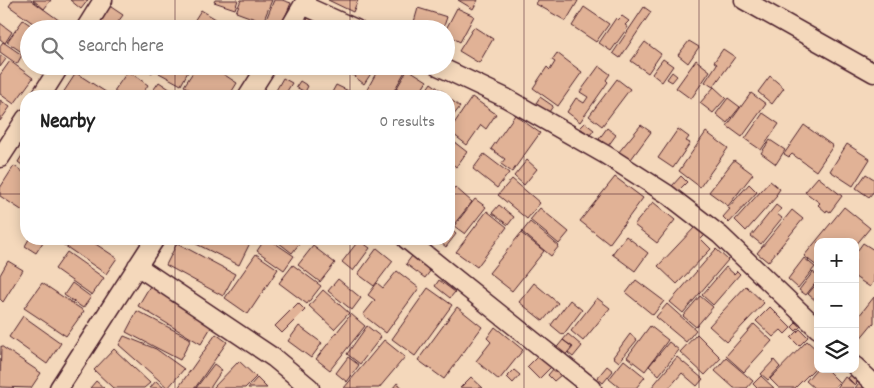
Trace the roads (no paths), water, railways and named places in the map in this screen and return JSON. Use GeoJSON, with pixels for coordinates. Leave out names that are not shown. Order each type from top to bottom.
{"type":"FeatureCollection","features":[{"type":"Feature","properties":{"kind":"street"},"geometry":{"type":"LineString","coordinates":[[91,20],[103,0]]}},
{"type":"Feature","properties":{"kind":"street"},"geometry":{"type":"LineString","coordinates":[[744,0],[874,73]]}},
{"type":"Feature","properties":{"kind":"street"},"geometry":{"type":"LineString","coordinates":[[295,20],[305,3],[338,20]]}},
{"type":"Feature","properties":{"kind":"street"},"geometry":{"type":"LineString","coordinates":[[455,74],[506,98],[606,155],[667,194],[720,235],[817,328]]}},
{"type":"Feature","properties":{"kind":"street"},"geometry":{"type":"LineString","coordinates":[[44,90],[54,75]]}},
{"type":"Feature","properties":{"kind":"street"},"geometry":{"type":"LineString","coordinates":[[252,90],[261,75]]}},
{"type":"Feature","properties":{"kind":"street"},"geometry":{"type":"LineString","coordinates":[[0,158],[20,127]]}},
{"type":"Feature","properties":{"kind":"street"},"geometry":{"type":"LineString","coordinates":[[59,388],[151,245]]}},
{"type":"Feature","properties":{"kind":"street"},"geometry":{"type":"LineString","coordinates":[[413,245],[592,388]]}},
{"type":"Feature","properties":{"kind":"street"},"geometry":{"type":"LineString","coordinates":[[137,266],[274,358],[310,388]]}},
{"type":"Feature","properties":{"kind":"street"},"geometry":{"type":"LineString","coordinates":[[859,370],[874,384]]}}]}
